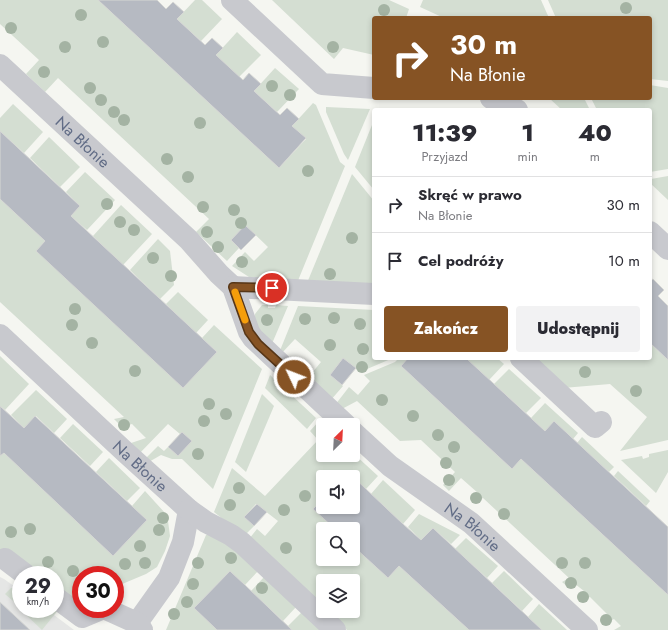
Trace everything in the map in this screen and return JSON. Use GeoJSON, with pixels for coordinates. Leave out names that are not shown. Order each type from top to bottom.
{"type":"FeatureCollection","features":[{"type":"Feature","properties":{"kind":"street"},"geometry":{"type":"LineString","coordinates":[[232,0],[322,84],[372,88]]}},
{"type":"Feature","properties":{"kind":"street","name":"Na Błonie"},"geometry":{"type":"LineString","coordinates":[[0,65],[189,240],[219,274],[233,287],[249,332],[253,338],[339,418]]}},
{"type":"Feature","properties":{"kind":"street"},"geometry":{"type":"LineString","coordinates":[[498,100],[514,108]]}},
{"type":"Feature","properties":{"kind":"street"},"geometry":{"type":"LineString","coordinates":[[652,234],[668,249]]}},
{"type":"Feature","properties":{"kind":"street"},"geometry":{"type":"LineString","coordinates":[[233,287],[372,294]]}},
{"type":"Feature","properties":{"kind":"street","name":"Na Błonie"},"geometry":{"type":"LineString","coordinates":[[0,335],[189,510],[206,522],[231,535],[242,543],[335,630]]}},
{"type":"Feature","properties":{"kind":"street"},"geometry":{"type":"LineString","coordinates":[[523,360],[595,427],[601,422]]}},
{"type":"Feature","properties":{"kind":"street","name":"Na Błonie"},"geometry":{"type":"LineString","coordinates":[[360,438],[390,466],[471,522],[587,630]]}},
{"type":"Feature","properties":{"kind":"street"},"geometry":{"type":"LineString","coordinates":[[124,618],[140,626],[169,578],[184,542],[189,510]]}},
{"type":"Feature","properties":{"kind":"street"},"geometry":{"type":"LineString","coordinates":[[5,559],[14,566]]}},
{"type":"Feature","properties":{"kind":"shaded area"},"geometry":{"type":"Polygon","coordinates":[[[0,0],[98,0],[279,168],[306,139],[292,126],[313,103],[316,105],[340,162],[345,166],[297,283],[249,277],[232,266],[245,252],[254,261],[268,247],[245,225],[231,240],[239,248],[227,261],[196,232],[209,219],[58,78],[45,92],[26,74],[39,60],[0,24],[0,0]]]}},
{"type":"Feature","properties":{"kind":"shaded area"},"geometry":{"type":"Polygon","coordinates":[[[195,0],[202,0],[222,19],[201,41],[177,19],[195,0]]]}},
{"type":"Feature","properties":{"kind":"shaded area"},"geometry":{"type":"Polygon","coordinates":[[[272,0],[389,0],[409,9],[407,16],[372,16],[372,55],[343,48],[334,59],[272,0]]]}},
{"type":"Feature","properties":{"kind":"shaded area"},"geometry":{"type":"Polygon","coordinates":[[[423,0],[541,0],[548,16],[440,16],[420,7],[423,0]]]}},
{"type":"Feature","properties":{"kind":"shaded area"},"geometry":{"type":"Polygon","coordinates":[[[548,0],[668,0],[668,81],[652,79],[652,16],[555,16],[548,0]]]}},
{"type":"Feature","properties":{"kind":"shaded area"},"geometry":{"type":"Polygon","coordinates":[[[237,32],[261,55],[239,77],[216,55],[237,32]]]}},
{"type":"Feature","properties":{"kind":"shaded area"},"geometry":{"type":"Polygon","coordinates":[[[275,68],[299,89],[277,112],[254,91],[275,68]]]}},
{"type":"Feature","properties":{"kind":"shaded area"},"geometry":{"type":"Polygon","coordinates":[[[652,85],[668,88],[668,169],[652,172],[652,108],[596,108],[592,100],[652,100],[652,85]]]}},
{"type":"Feature","properties":{"kind":"shaded area"},"geometry":{"type":"Polygon","coordinates":[[[551,100],[585,100],[589,108],[560,108],[551,100]]]}},
{"type":"Feature","properties":{"kind":"shaded area"},"geometry":{"type":"Polygon","coordinates":[[[13,104],[43,132],[24,153],[0,131],[0,118],[13,104]]]}},
{"type":"Feature","properties":{"kind":"shaded area"},"geometry":{"type":"Polygon","coordinates":[[[326,107],[370,109],[348,160],[326,112],[326,107]]]}},
{"type":"Feature","properties":{"kind":"shaded area"},"geometry":{"type":"Polygon","coordinates":[[[372,125],[372,188],[355,167],[372,125]]]}},
{"type":"Feature","properties":{"kind":"shaded area"},"geometry":{"type":"Polygon","coordinates":[[[49,137],[80,167],[60,187],[30,158],[49,137]]]}},
{"type":"Feature","properties":{"kind":"shaded area"},"geometry":{"type":"Polygon","coordinates":[[[85,172],[115,200],[87,230],[71,216],[80,206],[66,192],[85,172]]]}},
{"type":"Feature","properties":{"kind":"shaded area"},"geometry":{"type":"Polygon","coordinates":[[[352,174],[372,199],[372,287],[307,283],[352,174]]]}},
{"type":"Feature","properties":{"kind":"shaded area"},"geometry":{"type":"Polygon","coordinates":[[[668,176],[668,200],[652,185],[652,179],[668,176]]]}},
{"type":"Feature","properties":{"kind":"shaded area"},"geometry":{"type":"Polygon","coordinates":[[[0,199],[45,241],[36,251],[217,352],[202,338],[214,325],[262,369],[213,489],[182,459],[172,459],[161,455],[147,463],[144,460],[158,446],[164,451],[168,447],[178,456],[192,441],[182,432],[180,434],[168,424],[138,455],[128,444],[146,438],[132,424],[122,427],[114,419],[124,417],[0,302],[0,199]]]}},
{"type":"Feature","properties":{"kind":"shaded area"},"geometry":{"type":"Polygon","coordinates":[[[121,205],[152,234],[123,265],[93,236],[121,205]]]}},
{"type":"Feature","properties":{"kind":"shaded area"},"geometry":{"type":"Polygon","coordinates":[[[158,239],[170,251],[174,285],[160,299],[130,270],[158,239]]]}},
{"type":"Feature","properties":{"kind":"shaded area"},"geometry":{"type":"Polygon","coordinates":[[[178,292],[208,320],[196,333],[166,304],[178,292]]]}},
{"type":"Feature","properties":{"kind":"shaded area"},"geometry":{"type":"Polygon","coordinates":[[[262,305],[268,305],[268,308],[275,308],[276,305],[288,306],[271,346],[255,322],[255,314],[262,305]]]}},
{"type":"Feature","properties":{"kind":"shaded area"},"geometry":{"type":"Polygon","coordinates":[[[298,306],[372,310],[372,360],[388,360],[360,372],[343,358],[330,375],[343,386],[330,401],[307,379],[321,362],[295,339],[280,355],[279,353],[298,306]]]}},
{"type":"Feature","properties":{"kind":"shaded area"},"geometry":{"type":"Polygon","coordinates":[[[652,345],[668,360],[668,440],[620,451],[647,417],[610,384],[563,388],[533,360],[652,360],[652,345]]]}},
{"type":"Feature","properties":{"kind":"shaded area"},"geometry":{"type":"Polygon","coordinates":[[[0,356],[29,384],[5,410],[0,406],[0,356]]]}},
{"type":"Feature","properties":{"kind":"shaded area"},"geometry":{"type":"Polygon","coordinates":[[[397,360],[406,360],[401,366],[512,469],[521,459],[668,595],[668,630],[614,630],[621,626],[614,619],[606,623],[601,618],[607,614],[590,597],[582,600],[577,596],[584,591],[575,584],[568,587],[562,582],[569,578],[483,498],[476,502],[471,497],[478,493],[461,478],[449,491],[443,485],[455,472],[421,440],[400,441],[357,401],[340,410],[335,405],[349,387],[358,395],[370,381],[364,375],[397,360]]]}},
{"type":"Feature","properties":{"kind":"shaded area"},"geometry":{"type":"Polygon","coordinates":[[[468,360],[499,360],[504,364],[489,380],[468,360]]]}},
{"type":"Feature","properties":{"kind":"shaded area"},"geometry":{"type":"Polygon","coordinates":[[[509,369],[541,398],[526,413],[494,384],[509,369]]]}},
{"type":"Feature","properties":{"kind":"shaded area"},"geometry":{"type":"Polygon","coordinates":[[[270,375],[316,418],[307,429],[265,388],[270,375]]]}},
{"type":"Feature","properties":{"kind":"shaded area"},"geometry":{"type":"Polygon","coordinates":[[[36,390],[67,419],[54,433],[36,416],[24,428],[11,415],[36,390]]]}},
{"type":"Feature","properties":{"kind":"shaded area"},"geometry":{"type":"Polygon","coordinates":[[[262,394],[274,406],[246,472],[235,462],[262,394]]]}},
{"type":"Feature","properties":{"kind":"shaded area"},"geometry":{"type":"Polygon","coordinates":[[[545,403],[578,433],[573,439],[555,422],[545,431],[531,418],[545,403]]]}},
{"type":"Feature","properties":{"kind":"shaded area"},"geometry":{"type":"Polygon","coordinates":[[[73,424],[103,452],[90,466],[60,438],[73,424]]]}},
{"type":"Feature","properties":{"kind":"shaded area"},"geometry":{"type":"Polygon","coordinates":[[[316,424],[316,438],[310,431],[316,424]]]}},
{"type":"Feature","properties":{"kind":"shaded area"},"geometry":{"type":"Polygon","coordinates":[[[582,437],[614,467],[609,472],[577,443],[582,437]]]}},
{"type":"Feature","properties":{"kind":"shaded area"},"geometry":{"type":"Polygon","coordinates":[[[316,442],[316,462],[360,462],[360,459],[378,476],[366,489],[360,483],[360,470],[316,470],[316,507],[314,509],[316,514],[319,514],[328,522],[316,522],[316,566],[360,566],[360,552],[388,578],[399,566],[469,630],[347,630],[334,618],[360,618],[360,574],[316,574],[316,601],[249,539],[257,529],[265,536],[278,521],[256,504],[244,517],[254,526],[245,535],[214,512],[232,468],[265,496],[316,442]]]}},
{"type":"Feature","properties":{"kind":"shaded area"},"geometry":{"type":"Polygon","coordinates":[[[668,450],[668,472],[656,493],[621,460],[642,456],[643,459],[649,457],[649,454],[668,450]]]}},
{"type":"Feature","properties":{"kind":"shaded area"},"geometry":{"type":"Polygon","coordinates":[[[4,453],[113,556],[147,520],[132,506],[145,491],[165,513],[168,521],[170,536],[157,567],[146,574],[124,583],[124,566],[72,566],[72,603],[64,596],[64,566],[26,566],[10,553],[0,551],[0,456],[4,453]]]}},
{"type":"Feature","properties":{"kind":"shaded area"},"geometry":{"type":"Polygon","coordinates":[[[109,458],[140,488],[127,501],[96,472],[109,458]]]}},
{"type":"Feature","properties":{"kind":"shaded area"},"geometry":{"type":"Polygon","coordinates":[[[618,471],[650,501],[646,506],[614,476],[618,471]]]}},
{"type":"Feature","properties":{"kind":"shaded area"},"geometry":{"type":"Polygon","coordinates":[[[383,480],[415,510],[403,524],[371,494],[383,480]]]}},
{"type":"Feature","properties":{"kind":"shaded area"},"geometry":{"type":"Polygon","coordinates":[[[419,514],[460,535],[451,544],[433,528],[421,540],[408,527],[419,514]]]}},
{"type":"Feature","properties":{"kind":"shaded area"},"geometry":{"type":"Polygon","coordinates":[[[210,534],[229,543],[259,570],[245,585],[230,571],[194,608],[217,630],[166,630],[206,535],[210,534]]]}},
{"type":"Feature","properties":{"kind":"shaded area"},"geometry":{"type":"Polygon","coordinates":[[[466,538],[498,566],[487,578],[455,549],[466,538]]]}},
{"type":"Feature","properties":{"kind":"shaded area"},"geometry":{"type":"Polygon","coordinates":[[[504,571],[533,599],[522,611],[492,583],[504,571]]]}},
{"type":"Feature","properties":{"kind":"shaded area"},"geometry":{"type":"Polygon","coordinates":[[[265,576],[297,606],[283,621],[251,591],[265,576]]]}},
{"type":"Feature","properties":{"kind":"shaded area"},"geometry":{"type":"Polygon","coordinates":[[[0,577],[12,585],[12,618],[58,618],[74,630],[0,630],[0,577]]]}},
{"type":"Feature","properties":{"kind":"shaded area"},"geometry":{"type":"Polygon","coordinates":[[[12,588],[12,600],[5,594],[12,588]]]}},
{"type":"Feature","properties":{"kind":"shaded area"},"geometry":{"type":"Polygon","coordinates":[[[539,604],[567,630],[542,630],[528,617],[539,604]]]}},
{"type":"Feature","properties":{"kind":"shaded area"},"geometry":{"type":"Polygon","coordinates":[[[303,611],[323,630],[292,630],[288,626],[303,611]]]}},
{"type":"Feature","properties":{"kind":"shaded area"},"geometry":{"type":"Polygon","coordinates":[[[29,618],[52,618],[42,630],[29,618]]]}},
{"type":"Feature","properties":{"kind":"building"},"geometry":{"type":"Polygon","coordinates":[[[98,0],[157,0],[166,9],[173,2],[184,12],[177,19],[205,45],[212,38],[223,48],[216,55],[243,80],[249,73],[261,84],[254,91],[280,115],[287,108],[299,119],[292,126],[306,138],[279,168],[98,0]]]}},
{"type":"Feature","properties":{"kind":"building"},"geometry":{"type":"Polygon","coordinates":[[[0,131],[80,206],[71,216],[217,352],[183,388],[36,251],[45,241],[0,199],[0,131]]]}},
{"type":"Feature","properties":{"kind":"building"},"geometry":{"type":"Polygon","coordinates":[[[245,225],[256,235],[241,250],[231,240],[245,225]]]}},
{"type":"Feature","properties":{"kind":"building"},"geometry":{"type":"Polygon","coordinates":[[[652,280],[664,290],[658,296],[668,306],[668,360],[652,345],[652,280]]]}},
{"type":"Feature","properties":{"kind":"building"},"geometry":{"type":"Polygon","coordinates":[[[343,358],[356,368],[342,385],[330,375],[343,358]]]}},
{"type":"Feature","properties":{"kind":"building"},"geometry":{"type":"Polygon","coordinates":[[[406,360],[468,360],[545,431],[554,421],[668,527],[668,595],[521,459],[512,469],[401,366],[406,360]]]}},
{"type":"Feature","properties":{"kind":"building"},"geometry":{"type":"Polygon","coordinates":[[[0,406],[24,428],[35,416],[147,520],[113,556],[4,453],[0,456],[0,406]]]}},
{"type":"Feature","properties":{"kind":"building"},"geometry":{"type":"Polygon","coordinates":[[[182,432],[192,441],[178,456],[168,447],[182,432]]]}},
{"type":"Feature","properties":{"kind":"building"},"geometry":{"type":"Polygon","coordinates":[[[360,483],[421,540],[433,528],[542,630],[469,630],[399,566],[388,578],[360,552],[360,522],[327,522],[318,514],[360,514],[360,483]]]}},
{"type":"Feature","properties":{"kind":"building"},"geometry":{"type":"Polygon","coordinates":[[[257,504],[267,512],[254,526],[244,517],[257,504]]]}},
{"type":"Feature","properties":{"kind":"building"},"geometry":{"type":"Polygon","coordinates":[[[230,571],[292,630],[217,630],[194,608],[230,571]]]}},
{"type":"Feature","properties":{"kind":"building"},"geometry":{"type":"Polygon","coordinates":[[[0,602],[12,613],[12,618],[17,618],[30,630],[0,630],[0,602]]]}},
{"type":"Feature","properties":{"kind":"slow traffic"},"geometry":{"type":"LineString","coordinates":[[235,292],[245,320]]}},
{"type":"Feature","properties":{"kind":"route"},"geometry":{"type":"LineString","coordinates":[[272,288],[233,287],[249,332],[253,338],[294,377]]}}]}
